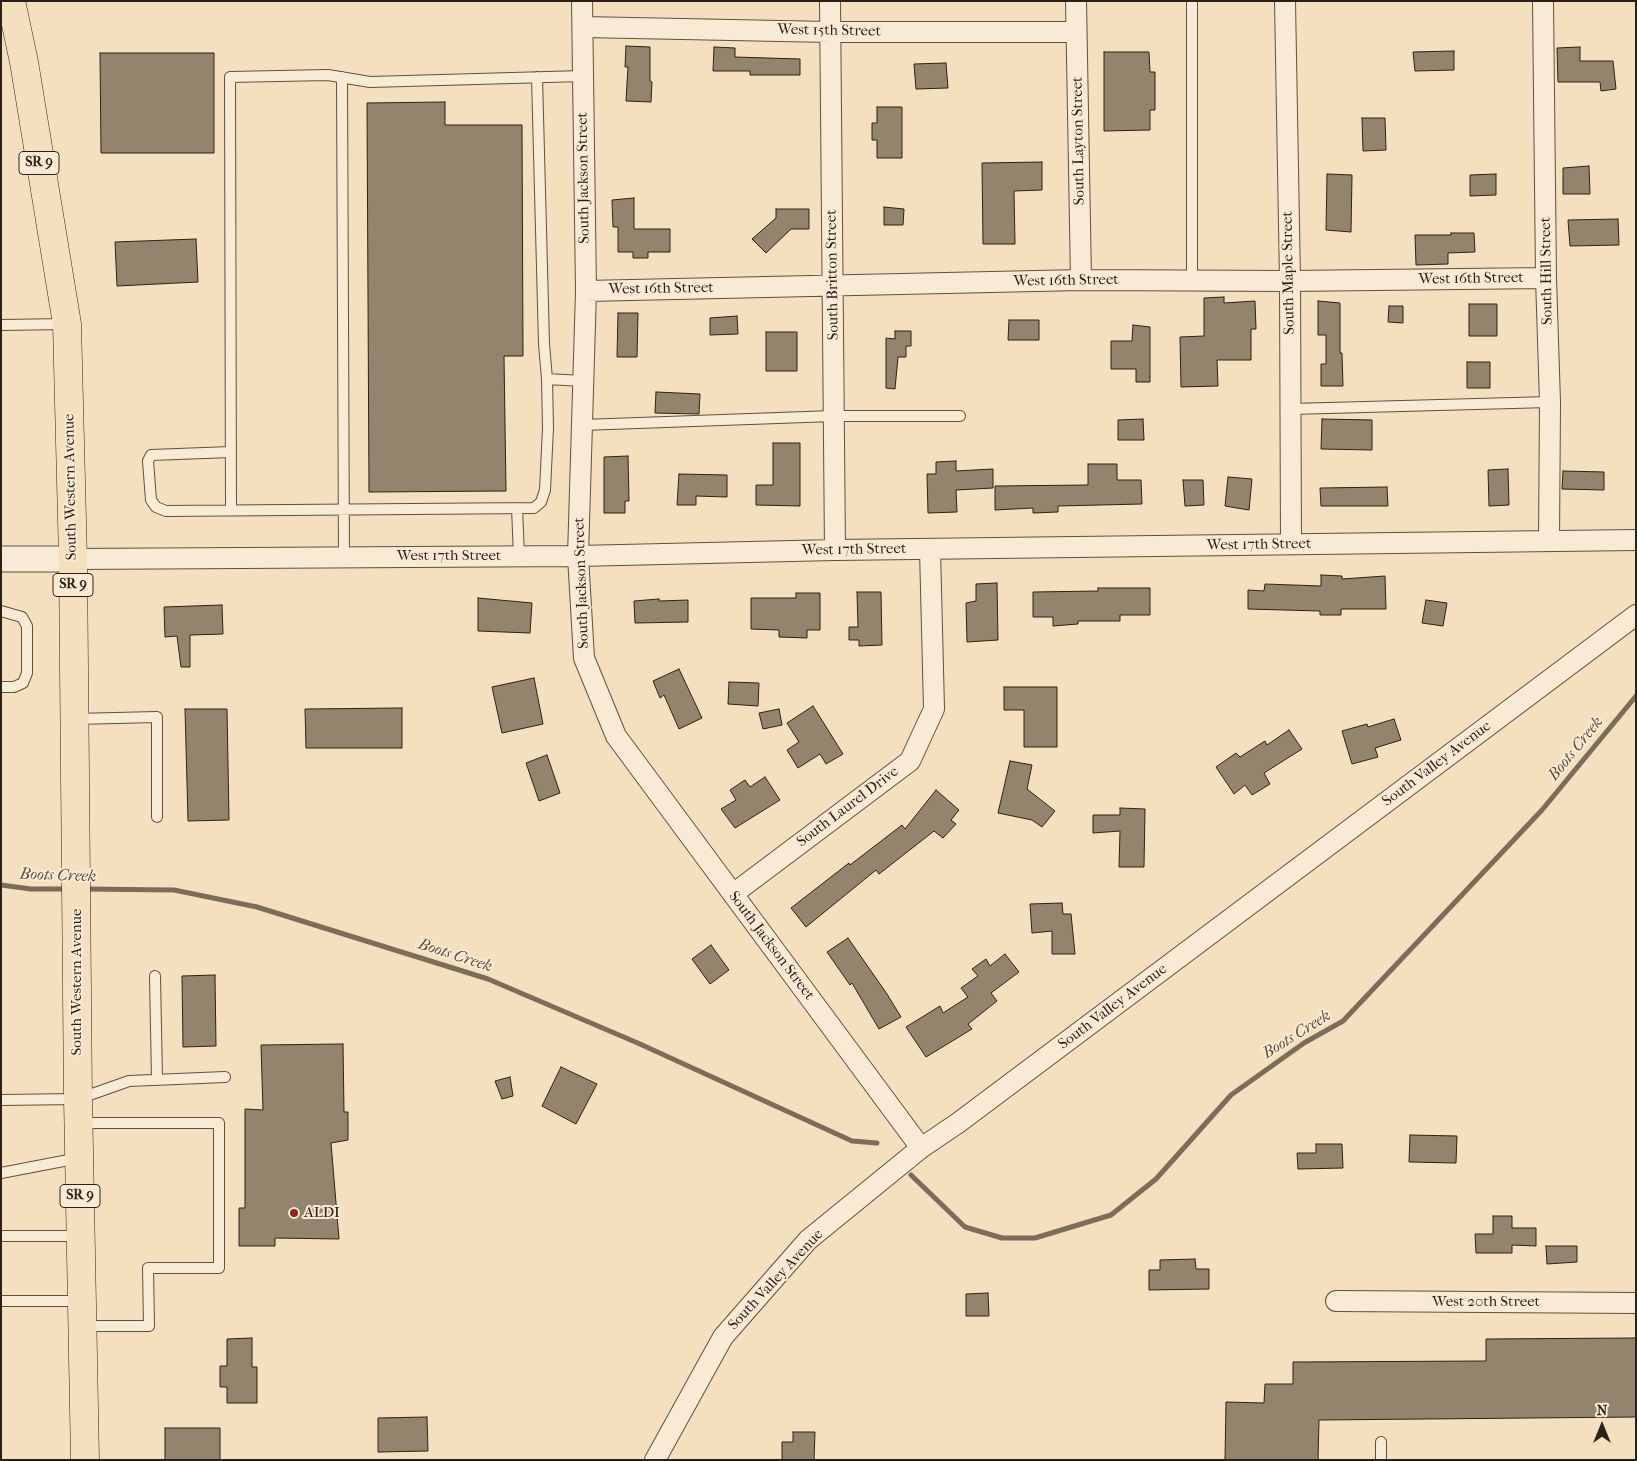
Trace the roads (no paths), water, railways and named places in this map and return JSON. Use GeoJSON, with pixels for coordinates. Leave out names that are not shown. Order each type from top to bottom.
{"type":"FeatureCollection","features":[{"type":"Feature","properties":{"kind":"highway","name":"SR 9"},"geometry":{"type":"LineString","coordinates":[[11,1],[24,62],[67,324]]}},
{"type":"Feature","properties":{"kind":"highway","name":"South Western Avenue"},"geometry":{"type":"LineString","coordinates":[[67,324],[73,559],[78,1111],[85,1460]]}},
{"type":"Feature","properties":{"kind":"street","name":"South Jackson Street"},"geometry":{"type":"LineString","coordinates":[[582,1],[586,291],[578,556],[584,658],[616,736],[921,1148]]}},
{"type":"Feature","properties":{"kind":"street","name":"South Britton Street"},"geometry":{"type":"LineString","coordinates":[[830,1],[835,550]]}},
{"type":"Feature","properties":{"kind":"street","name":"South Layton Street"},"geometry":{"type":"LineString","coordinates":[[1076,1],[1082,280]]}},
{"type":"Feature","properties":{"kind":"street","name":"South Maple Street"},"geometry":{"type":"LineString","coordinates":[[1285,1],[1290,281],[1291,544]]}},
{"type":"Feature","properties":{"kind":"street","name":"South Hill Street"},"geometry":{"type":"LineString","coordinates":[[1543,1],[1546,278],[1550,402],[1549,542]]}},
{"type":"Feature","properties":{"kind":"street","name":"West 15th Street"},"geometry":{"type":"LineString","coordinates":[[582,26],[830,32],[1076,32]]}},
{"type":"Feature","properties":{"kind":"street","name":"West 16th Street"},"geometry":{"type":"LineString","coordinates":[[586,291],[1082,280],[1290,281],[1546,278]]}},
{"type":"Feature","properties":{"kind":"street","name":"West 17th Street"},"geometry":{"type":"LineString","coordinates":[[73,559],[578,556],[930,548],[1636,540]]}},
{"type":"Feature","properties":{"kind":"street","name":"South Laurel Drive"},"geometry":{"type":"LineString","coordinates":[[732,894],[910,761],[934,709],[930,548]]}},
{"type":"Feature","properties":{"kind":"street"},"geometry":{"type":"LineString","coordinates":[[1,559],[73,559]]}},
{"type":"Feature","properties":{"kind":"street","name":"South Valley Avenue"},"geometry":{"type":"LineString","coordinates":[[655,1460],[723,1337],[808,1240],[921,1148],[966,1117],[1636,615]]}},
{"type":"Feature","properties":{"kind":"street","name":"West 20th Street"},"geometry":{"type":"LineString","coordinates":[[1336,1301],[1636,1302]]}},
{"type":"Feature","properties":{"kind":"lane"},"geometry":{"type":"LineString","coordinates":[[1192,1],[1192,280]]}},
{"type":"Feature","properties":{"kind":"lane"},"geometry":{"type":"LineString","coordinates":[[231,510],[230,77],[328,75],[370,82],[583,76]]}},
{"type":"Feature","properties":{"kind":"lane"},"geometry":{"type":"LineString","coordinates":[[342,76],[344,557]]}},
{"type":"Feature","properties":{"kind":"lane"},"geometry":{"type":"LineString","coordinates":[[232,452],[151,455],[148,461],[151,500],[156,507],[166,511],[534,508],[541,502],[545,490],[548,428],[537,77]]}},
{"type":"Feature","properties":{"kind":"lane"},"geometry":{"type":"LineString","coordinates":[[1,325],[67,324]]}},
{"type":"Feature","properties":{"kind":"lane"},"geometry":{"type":"LineString","coordinates":[[547,379],[583,381]]}},
{"type":"Feature","properties":{"kind":"lane"},"geometry":{"type":"LineString","coordinates":[[1291,410],[1550,402]]}},
{"type":"Feature","properties":{"kind":"lane"},"geometry":{"type":"LineString","coordinates":[[582,425],[834,416],[960,416]]}},
{"type":"Feature","properties":{"kind":"lane"},"geometry":{"type":"LineString","coordinates":[[517,508],[519,556]]}},
{"type":"Feature","properties":{"kind":"lane"},"geometry":{"type":"LineString","coordinates":[[1,611],[22,616],[26,626],[27,673],[23,682],[14,687],[1,688]]}},
{"type":"Feature","properties":{"kind":"lane"},"geometry":{"type":"LineString","coordinates":[[74,719],[157,717],[157,816]]}},
{"type":"Feature","properties":{"kind":"lane"},"geometry":{"type":"LineString","coordinates":[[155,976],[157,1080]]}},
{"type":"Feature","properties":{"kind":"lane"},"geometry":{"type":"LineString","coordinates":[[78,1111],[129,1081],[226,1077]]}},
{"type":"Feature","properties":{"kind":"lane"},"geometry":{"type":"LineString","coordinates":[[1,1100],[78,1111],[219,1123],[219,1268],[148,1268],[148,1326],[1,1301]]}},
{"type":"Feature","properties":{"kind":"lane"},"geometry":{"type":"LineString","coordinates":[[1,1173],[79,1158]]}},
{"type":"Feature","properties":{"kind":"lane"},"geometry":{"type":"LineString","coordinates":[[1,1236],[80,1236]]}},
{"type":"Feature","properties":{"kind":"lane"},"geometry":{"type":"LineString","coordinates":[[1381,1442],[1381,1460]]}},
{"type":"Feature","properties":{"kind":"waterway","name":"Boots Creek"},"geometry":{"type":"LineString","coordinates":[[911,1175],[965,1227],[1002,1238],[1035,1238],[1111,1215],[1156,1179],[1231,1095],[1304,1043],[1343,1021],[1542,810],[1636,696]]}},
{"type":"Feature","properties":{"kind":"waterway","name":"Boots Creek"},"geometry":{"type":"LineString","coordinates":[[1,885],[31,889],[68,889]]}},
{"type":"Feature","properties":{"kind":"waterway","name":"Boots Creek"},"geometry":{"type":"LineString","coordinates":[[84,889],[174,890],[257,907],[488,979],[640,1044],[852,1141],[877,1143]]}},
{"type":"Feature","properties":{"kind":"place","name":"ALDI"},"geometry":{"type":"Point","coordinates":[294,1213]}}]}
